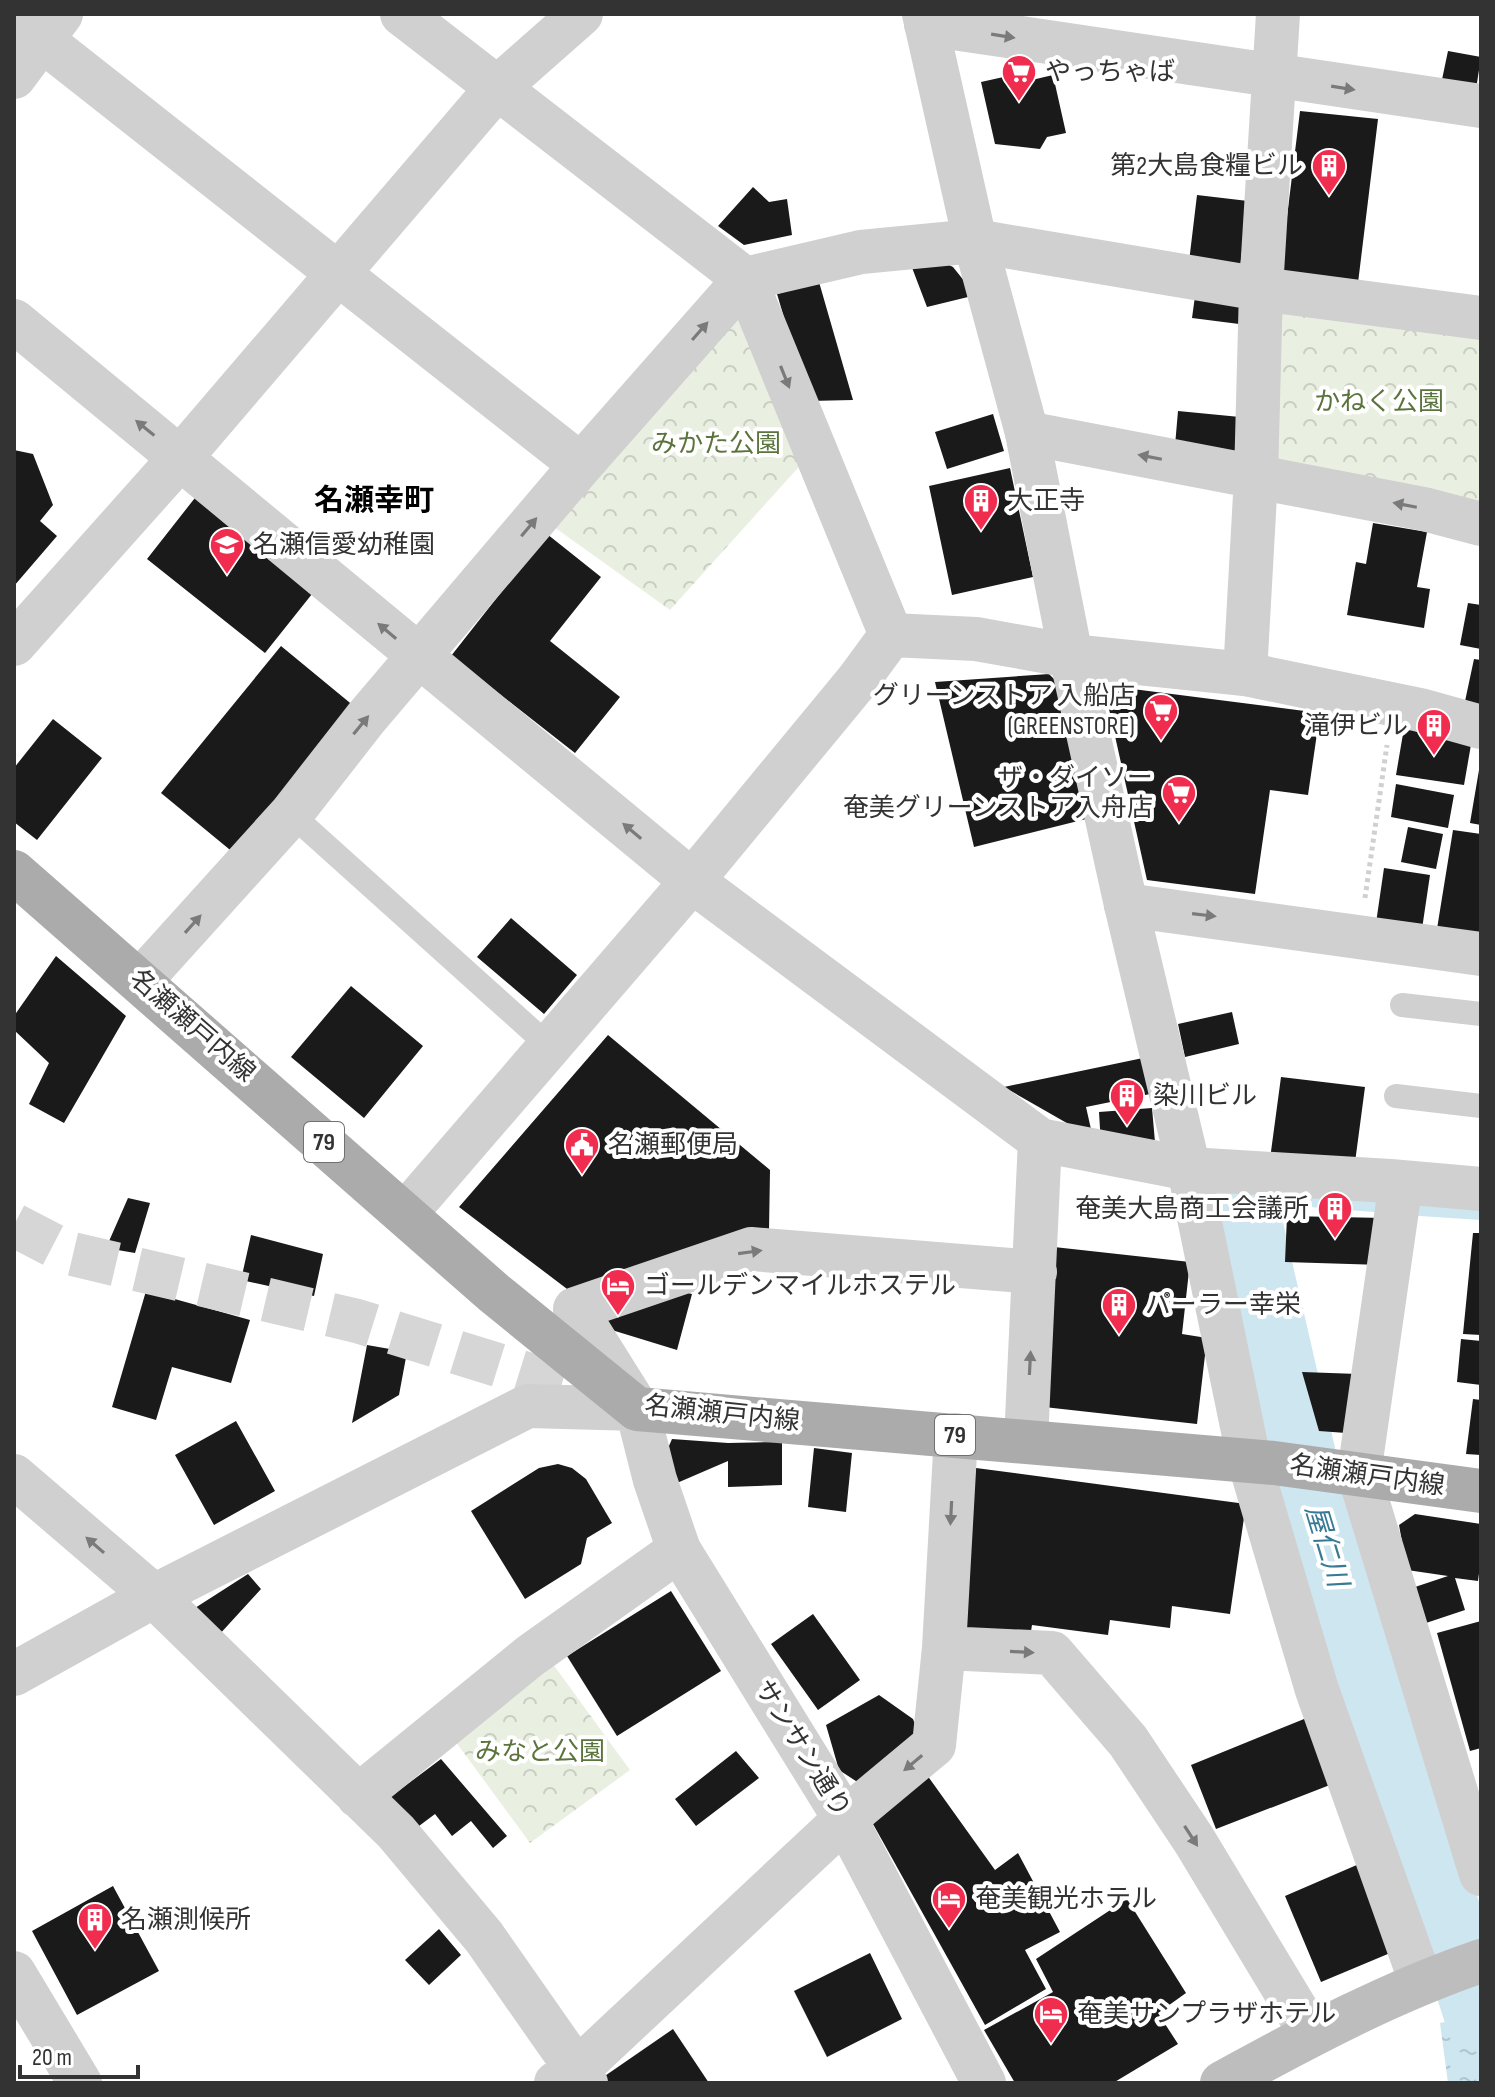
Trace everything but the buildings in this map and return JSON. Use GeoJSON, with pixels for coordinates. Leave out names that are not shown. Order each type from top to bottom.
{"type":"FeatureCollection","features":[{"type":"Feature","properties":{"kind":"main road","name":"名瀬瀬戸内線"},"geometry":{"type":"LineString","coordinates":[[14,872],[494,1293],[637,1409],[1261,1462],[1481,1491]]}},
{"type":"Feature","properties":{"kind":"main road"},"geometry":{"type":"LineString","coordinates":[[1222,2083],[1311,2034],[1426,1980],[1481,1961]]}},
{"type":"Feature","properties":{"kind":"street"},"geometry":{"type":"LineString","coordinates":[[402,14],[745,279],[891,635]]}},
{"type":"Feature","properties":{"kind":"street"},"geometry":{"type":"LineString","coordinates":[[14,644],[181,457],[496,89],[581,14]]}},
{"type":"Feature","properties":{"kind":"street"},"geometry":{"type":"LineString","coordinates":[[1245,674],[1256,477],[1261,289],[1278,14]]}},
{"type":"Feature","properties":{"kind":"street"},"geometry":{"type":"LineString","coordinates":[[1426,1980],[1317,1690],[1126,905],[1071,656],[1027,433],[975,241],[925,19],[1276,77],[1481,106]]}},
{"type":"Feature","properties":{"kind":"street"},"geometry":{"type":"LineString","coordinates":[[14,77],[39,24],[337,275],[581,465]]}},
{"type":"Feature","properties":{"kind":"street"},"geometry":{"type":"LineString","coordinates":[[140,981],[291,814],[366,718],[581,465],[745,279],[861,252],[975,241],[1261,289],[1481,318]]}},
{"type":"Feature","properties":{"kind":"street"},"geometry":{"type":"LineString","coordinates":[[14,321],[692,881],[1040,1140],[1189,1169],[1481,1189]]}},
{"type":"Feature","properties":{"kind":"street"},"geometry":{"type":"LineString","coordinates":[[1027,433],[1424,509],[1481,524]]}},
{"type":"Feature","properties":{"kind":"street"},"geometry":{"type":"LineString","coordinates":[[891,635],[976,639],[1071,656],[1245,674],[1481,727]]}},
{"type":"Feature","properties":{"kind":"street"},"geometry":{"type":"LineString","coordinates":[[405,1214],[692,881],[858,680],[891,635]]}},
{"type":"Feature","properties":{"kind":"street"},"geometry":{"type":"LineString","coordinates":[[1126,905],[1481,954]]}},
{"type":"Feature","properties":{"kind":"street"},"geometry":{"type":"LineString","coordinates":[[1026,1441],[1040,1140]]}},
{"type":"Feature","properties":{"kind":"street"},"geometry":{"type":"LineString","coordinates":[[1401,1182],[1351,1473],[1481,1874]]}},
{"type":"Feature","properties":{"kind":"street","name":"サンサン通り"},"geometry":{"type":"LineString","coordinates":[[984,2083],[845,1819],[679,1550],[655,1480],[637,1409],[575,1309],[751,1249],[1035,1272]]}},
{"type":"Feature","properties":{"kind":"street"},"geometry":{"type":"LineString","coordinates":[[14,1674],[154,1596],[528,1406],[637,1409]]}},
{"type":"Feature","properties":{"kind":"street"},"geometry":{"type":"LineString","coordinates":[[14,1476],[154,1596],[396,1832],[484,1937],[573,2078],[845,1819],[934,1745],[944,1648],[956,1435]]}},
{"type":"Feature","properties":{"kind":"street"},"geometry":{"type":"LineString","coordinates":[[358,1796],[530,1656],[679,1550]]}},
{"type":"Feature","properties":{"kind":"street"},"geometry":{"type":"LineString","coordinates":[[944,1648],[1052,1653],[1128,1741],[1194,1840],[1311,2034]]}},
{"type":"Feature","properties":{"kind":"street"},"geometry":{"type":"LineString","coordinates":[[14,1973],[77,2082]]}},
{"type":"Feature","properties":{"kind":"lane"},"geometry":{"type":"LineString","coordinates":[[291,814],[549,1046]]}},
{"type":"Feature","properties":{"kind":"lane"},"geometry":{"type":"LineString","coordinates":[[1402,1005],[1481,1014]]}},
{"type":"Feature","properties":{"kind":"lane"},"geometry":{"type":"LineString","coordinates":[[1396,1096],[1481,1106]]}},
{"type":"Feature","properties":{"kind":"path"},"geometry":{"type":"LineString","coordinates":[[1360,936],[1393,705]]}},
{"type":"Feature","properties":{"kind":"green space","name":"かねく公園"},"geometry":{"type":"Polygon","coordinates":[[[1261,289],[1481,318],[1481,524],[1256,477],[1261,289]]]}},
{"type":"Feature","properties":{"kind":"green space","name":"みかた公園"},"geometry":{"type":"Polygon","coordinates":[[[740,300],[806,459],[670,610],[547,522],[740,300]]]}},
{"type":"Feature","properties":{"kind":"green space","name":"みなと公園"},"geometry":{"type":"Polygon","coordinates":[[[550,1660],[630,1770],[530,1843],[450,1734],[550,1660]]]}},
{"type":"Feature","properties":{"kind":"water"},"geometry":{"type":"Polygon","coordinates":[[[1481,2014],[1481,2083],[1448,2083],[1440,2023],[1481,2014]]]}},
{"type":"Feature","properties":{"kind":"waterway","name":"屋仁川"},"geometry":{"type":"LineString","coordinates":[[1244,1209],[1271,1198],[1387,1207]]}},
{"type":"Feature","properties":{"kind":"waterway","name":"屋仁川"},"geometry":{"type":"LineString","coordinates":[[1244,1209],[1313,1508],[1479,2014]]}},
{"type":"Feature","properties":{"kind":"waterway","name":"屋仁川"},"geometry":{"type":"LineString","coordinates":[[1420,1210],[1481,1214]]}},
{"type":"Feature","properties":{"kind":"tunnel"},"geometry":{"type":"LineString","coordinates":[[14,1225],[68,1253],[357,1321],[619,1403]]}},
{"type":"Feature","properties":{"kind":"place","name":"やっちゃば"},"geometry":{"type":"Point","coordinates":[1019,103]}},
{"type":"Feature","properties":{"kind":"place","name":"第2大島食糧ビル"},"geometry":{"type":"Point","coordinates":[1329,197]}},
{"type":"Feature","properties":{"kind":"place","name":"大正寺"},"geometry":{"type":"Point","coordinates":[981,532]}},
{"type":"Feature","properties":{"kind":"place","name":"名瀬信愛幼稚園"},"geometry":{"type":"Point","coordinates":[227,576]}},
{"type":"Feature","properties":{"kind":"place","name":"グリーンストア 入船店 (GREENSTORE)"},"geometry":{"type":"Point","coordinates":[1161,742]}},
{"type":"Feature","properties":{"kind":"place","name":"滝伊ビル"},"geometry":{"type":"Point","coordinates":[1434,757]}},
{"type":"Feature","properties":{"kind":"place","name":"ザ・ダイソー 奄美グリーンストア入舟店"},"geometry":{"type":"Point","coordinates":[1179,824]}},
{"type":"Feature","properties":{"kind":"place","name":"染川ビル"},"geometry":{"type":"Point","coordinates":[1127,1127]}},
{"type":"Feature","properties":{"kind":"place","name":"名瀬郵便局"},"geometry":{"type":"Point","coordinates":[582,1176]}},
{"type":"Feature","properties":{"kind":"place","name":"奄美大島商工会議所"},"geometry":{"type":"Point","coordinates":[1335,1240]}},
{"type":"Feature","properties":{"kind":"place","name":"ゴールデンマイルホステル"},"geometry":{"type":"Point","coordinates":[618,1317]}},
{"type":"Feature","properties":{"kind":"place","name":"パーラー幸栄"},"geometry":{"type":"Point","coordinates":[1119,1336]}},
{"type":"Feature","properties":{"kind":"place","name":"奄美観光ホテル"},"geometry":{"type":"Point","coordinates":[949,1930]}},
{"type":"Feature","properties":{"kind":"place","name":"名瀬測候所"},"geometry":{"type":"Point","coordinates":[95,1951]}},
{"type":"Feature","properties":{"kind":"place","name":"奄美サンプラザホテル"},"geometry":{"type":"Point","coordinates":[1051,2045]}},
{"type":"Feature","properties":{"kind":"district","name":"名瀬幸町"},"geometry":{"type":"Point","coordinates":[374,501]}}]}
